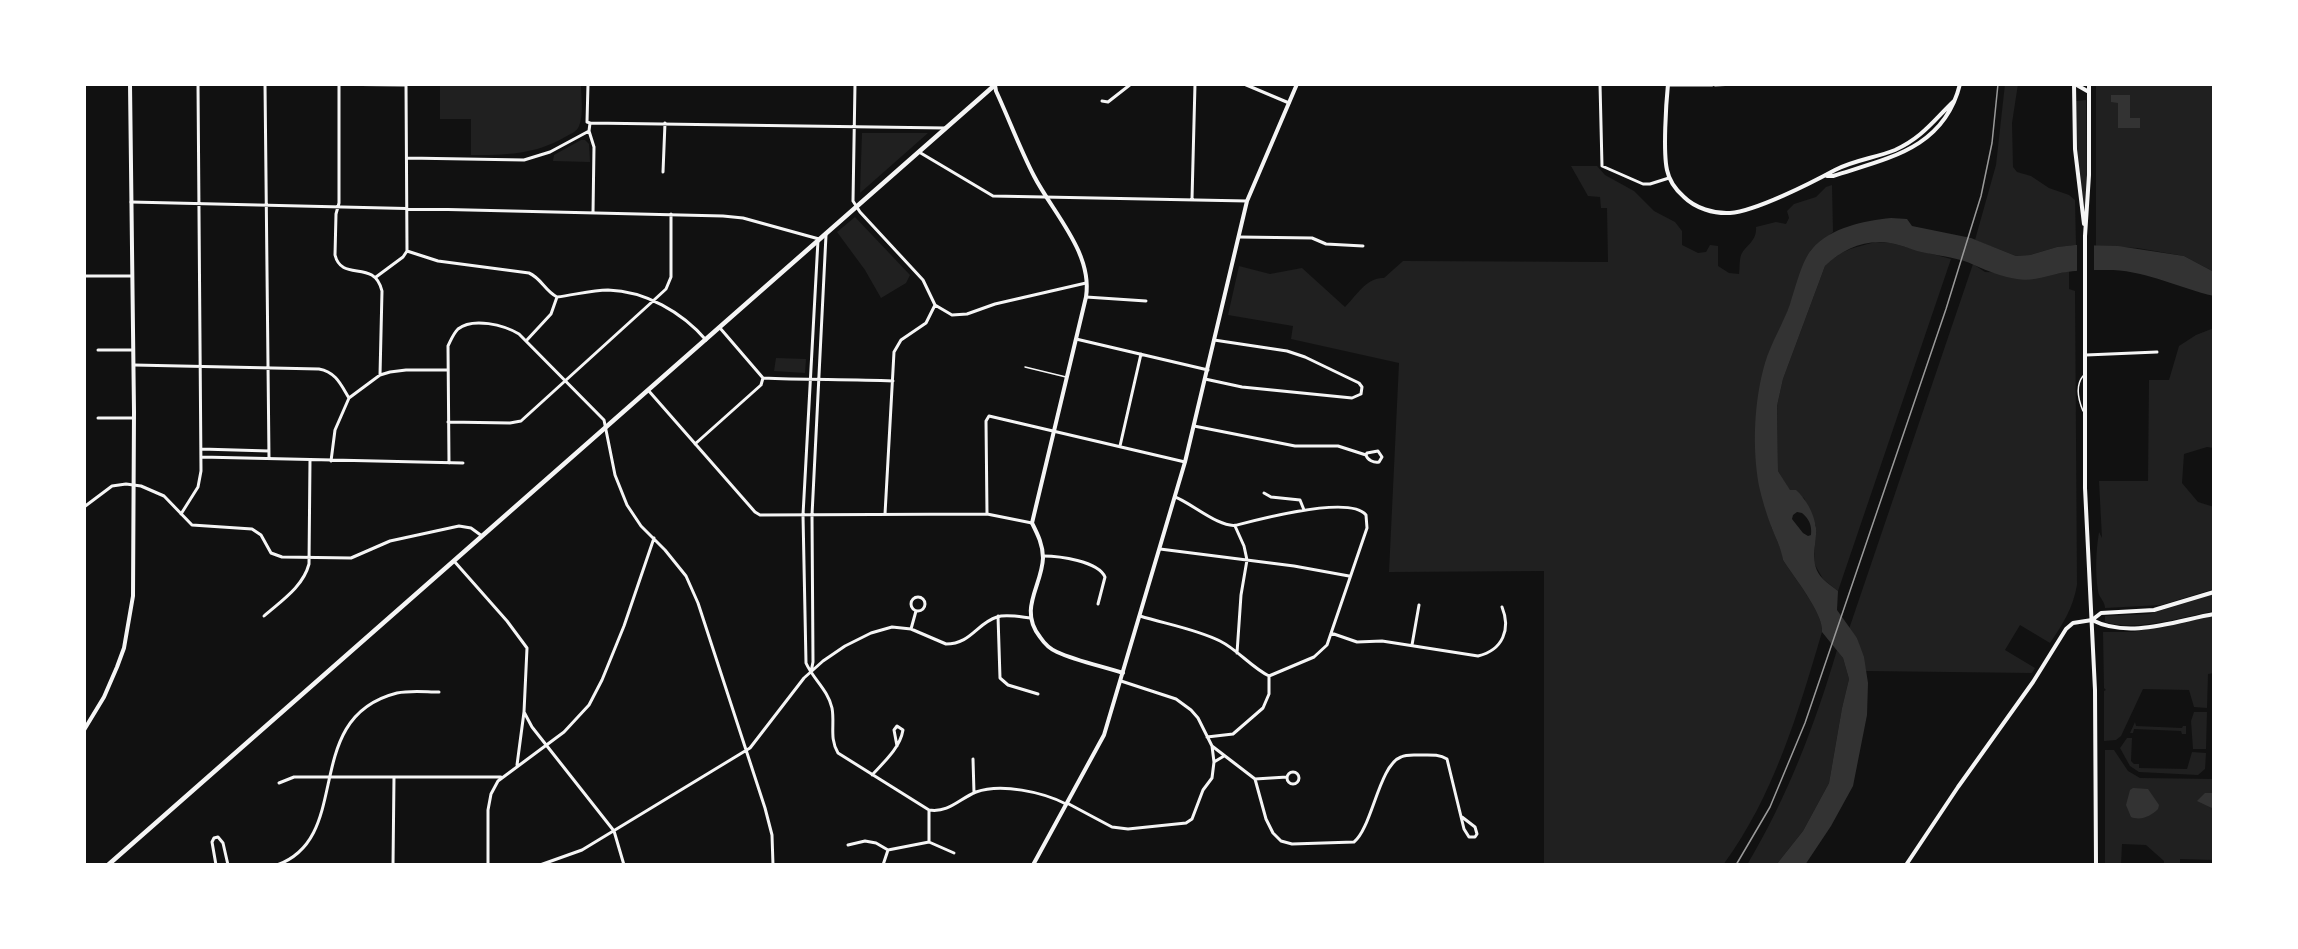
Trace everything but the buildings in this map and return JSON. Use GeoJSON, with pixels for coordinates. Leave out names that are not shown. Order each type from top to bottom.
{"type":"FeatureCollection","features":[{"type":"Feature","properties":{"kind":"main road"},"geometry":{"type":"LineString","coordinates":[[84,730],[114,674],[123,648],[133,596],[134,418],[130,84]]}},
{"type":"Feature","properties":{"kind":"main road"},"geometry":{"type":"LineString","coordinates":[[108,865],[996,84]]}},
{"type":"Feature","properties":{"kind":"main road"},"geometry":{"type":"LineString","coordinates":[[996,84],[996,91],[1032,172],[1077,250],[1087,283],[1086,297],[1032,524],[1041,542],[1043,556],[1041,572],[1032,595],[1031,618],[1033,626],[1043,641],[1057,652],[1123,673]]}},
{"type":"Feature","properties":{"kind":"main road"},"geometry":{"type":"LineString","coordinates":[[1033,865],[1100,744],[1185,462],[1247,201],[1297,84]]}},
{"type":"Feature","properties":{"kind":"main road"},"geometry":{"type":"LineString","coordinates":[[1668,84],[1666,161],[1669,178],[1691,203],[1719,213],[1740,211],[1826,176],[1847,164],[1886,153],[1911,141],[1926,131],[1954,101],[1960,84]]}},
{"type":"Feature","properties":{"kind":"main road"},"geometry":{"type":"LineString","coordinates":[[2089,92],[2074,84],[2075,149],[2085,236],[2085,488],[2095,690],[2096,865]]}},
{"type":"Feature","properties":{"kind":"main road"},"geometry":{"type":"LineString","coordinates":[[2085,236],[2089,176],[2089,84]]}},
{"type":"Feature","properties":{"kind":"main road"},"geometry":{"type":"LineString","coordinates":[[1906,865],[1958,786],[2033,682],[2066,629],[2073,623],[2092,620],[2101,613],[2154,610],[2214,592]]}},
{"type":"Feature","properties":{"kind":"main road"},"geometry":{"type":"LineString","coordinates":[[2092,620],[2103,625],[2127,629],[2214,614]]}},
{"type":"Feature","properties":{"kind":"street"},"geometry":{"type":"LineString","coordinates":[[181,514],[201,480],[198,84]]}},
{"type":"Feature","properties":{"kind":"street"},"geometry":{"type":"LineString","coordinates":[[265,84],[268,458]]}},
{"type":"Feature","properties":{"kind":"street"},"geometry":{"type":"LineString","coordinates":[[317,84],[406,85],[407,251],[376,277]]}},
{"type":"Feature","properties":{"kind":"street"},"geometry":{"type":"LineString","coordinates":[[339,84],[337,261],[346,269],[366,272],[376,277],[382,291],[380,375]]}},
{"type":"Feature","properties":{"kind":"street"},"geometry":{"type":"LineString","coordinates":[[588,84],[587,122],[590,123],[589,131],[594,147],[593,213]]}},
{"type":"Feature","properties":{"kind":"street"},"geometry":{"type":"LineString","coordinates":[[855,84],[853,201],[923,280],[935,305],[952,315],[960,315],[995,304],[1087,283]]}},
{"type":"Feature","properties":{"kind":"street"},"geometry":{"type":"LineString","coordinates":[[1102,101],[1108,102],[1131,84]]}},
{"type":"Feature","properties":{"kind":"street"},"geometry":{"type":"LineString","coordinates":[[1192,200],[1195,84]]}},
{"type":"Feature","properties":{"kind":"street"},"geometry":{"type":"LineString","coordinates":[[1244,84],[1289,103]]}},
{"type":"Feature","properties":{"kind":"street"},"geometry":{"type":"LineString","coordinates":[[1600,84],[1602,166],[1643,184],[1669,178]]}},
{"type":"Feature","properties":{"kind":"street"},"geometry":{"type":"LineString","coordinates":[[1668,84],[1735,84]]}},
{"type":"Feature","properties":{"kind":"street"},"geometry":{"type":"LineString","coordinates":[[590,123],[945,128]]}},
{"type":"Feature","properties":{"kind":"street"},"geometry":{"type":"LineString","coordinates":[[663,172],[665,123]]}},
{"type":"Feature","properties":{"kind":"street"},"geometry":{"type":"LineString","coordinates":[[406,158],[524,160],[550,152],[589,131]]}},
{"type":"Feature","properties":{"kind":"street"},"geometry":{"type":"LineString","coordinates":[[919,152],[993,196],[1247,201]]}},
{"type":"Feature","properties":{"kind":"street"},"geometry":{"type":"LineString","coordinates":[[131,202],[739,217],[819,239],[803,514],[806,663],[810,674],[825,691],[830,702],[832,740],[838,753],[929,810],[947,809],[974,793],[995,789],[1031,791],[1052,797],[1112,827],[1128,829],[1186,823],[1192,819],[1203,790],[1212,778],[1214,762],[1212,746]]}},
{"type":"Feature","properties":{"kind":"street"},"geometry":{"type":"LineString","coordinates":[[448,422],[510,423],[521,421],[666,289],[671,277],[671,214]]}},
{"type":"Feature","properties":{"kind":"street"},"geometry":{"type":"LineString","coordinates":[[810,674],[813,662],[812,515],[825,234]]}},
{"type":"Feature","properties":{"kind":"street"},"geometry":{"type":"LineString","coordinates":[[1239,237],[1312,238],[1326,244],[1363,246]]}},
{"type":"Feature","properties":{"kind":"street"},"geometry":{"type":"LineString","coordinates":[[407,251],[438,261],[529,273],[536,276],[551,294],[557,297],[607,290],[653,301],[676,313],[706,340]]}},
{"type":"Feature","properties":{"kind":"street"},"geometry":{"type":"LineString","coordinates":[[84,276],[132,276]]}},
{"type":"Feature","properties":{"kind":"street"},"geometry":{"type":"LineString","coordinates":[[816,283],[824,284]]}},
{"type":"Feature","properties":{"kind":"street"},"geometry":{"type":"LineString","coordinates":[[526,341],[551,314],[557,297]]}},
{"type":"Feature","properties":{"kind":"street"},"geometry":{"type":"LineString","coordinates":[[1086,297],[1146,301]]}},
{"type":"Feature","properties":{"kind":"street"},"geometry":{"type":"LineString","coordinates":[[885,514],[896,347],[901,340],[926,322],[935,305]]}},
{"type":"Feature","properties":{"kind":"street"},"geometry":{"type":"LineString","coordinates":[[449,463],[447,370],[448,346],[453,335],[459,328],[466,325],[486,323],[512,329],[604,420],[615,474],[627,505],[641,526],[679,567],[690,584],[772,835],[773,865]]}},
{"type":"Feature","properties":{"kind":"street"},"geometry":{"type":"LineString","coordinates":[[720,327],[763,378],[893,381]]}},
{"type":"Feature","properties":{"kind":"street"},"geometry":{"type":"LineString","coordinates":[[1076,339],[1208,370]]}},
{"type":"Feature","properties":{"kind":"street"},"geometry":{"type":"LineString","coordinates":[[1205,378],[1242,387],[1352,398],[1359,397],[1362,390],[1359,383],[1305,357],[1287,351],[1214,340]]}},
{"type":"Feature","properties":{"kind":"street"},"geometry":{"type":"LineString","coordinates":[[98,351],[133,350]]}},
{"type":"Feature","properties":{"kind":"street"},"geometry":{"type":"LineString","coordinates":[[2086,355],[2157,352]]}},
{"type":"Feature","properties":{"kind":"street"},"geometry":{"type":"LineString","coordinates":[[1120,446],[1141,354]]}},
{"type":"Feature","properties":{"kind":"street"},"geometry":{"type":"LineString","coordinates":[[133,365],[326,370],[336,377],[349,398]]}},
{"type":"Feature","properties":{"kind":"street"},"geometry":{"type":"LineString","coordinates":[[331,460],[335,430],[349,398],[380,375],[406,370],[447,370]]}},
{"type":"Feature","properties":{"kind":"street"},"geometry":{"type":"LineString","coordinates":[[695,444],[761,385],[763,378]]}},
{"type":"Feature","properties":{"kind":"street"},"geometry":{"type":"LineString","coordinates":[[648,390],[758,514],[987,514],[1032,524]]}},
{"type":"Feature","properties":{"kind":"street"},"geometry":{"type":"LineString","coordinates":[[987,514],[986,419],[991,416],[1185,462]]}},
{"type":"Feature","properties":{"kind":"street"},"geometry":{"type":"LineString","coordinates":[[98,418],[134,418]]}},
{"type":"Feature","properties":{"kind":"street"},"geometry":{"type":"LineString","coordinates":[[1194,426],[1295,446],[1338,446],[1366,455],[1368,459],[1376,462],[1379,462],[1382,456],[1378,451],[1366,455]]}},
{"type":"Feature","properties":{"kind":"street"},"geometry":{"type":"LineString","coordinates":[[201,449],[268,451]]}},
{"type":"Feature","properties":{"kind":"street"},"geometry":{"type":"LineString","coordinates":[[201,457],[463,463]]}},
{"type":"Feature","properties":{"kind":"street"},"geometry":{"type":"LineString","coordinates":[[264,616],[301,583],[307,572],[310,460]]}},
{"type":"Feature","properties":{"kind":"street"},"geometry":{"type":"LineString","coordinates":[[84,507],[112,486],[134,485],[158,492],[195,526],[257,531],[271,553],[276,556],[351,558],[390,541],[453,527],[471,528],[482,536]]}},
{"type":"Feature","properties":{"kind":"street"},"geometry":{"type":"LineString","coordinates":[[1264,493],[1270,497],[1298,499],[1303,503],[1305,510]]}},
{"type":"Feature","properties":{"kind":"street"},"geometry":{"type":"LineString","coordinates":[[1175,497],[1206,516],[1235,526],[1251,520],[1305,510],[1353,507],[1361,509],[1366,514],[1368,525],[1327,645],[1319,654],[1269,676]]}},
{"type":"Feature","properties":{"kind":"street"},"geometry":{"type":"LineString","coordinates":[[1235,526],[1244,546],[1247,560],[1241,595],[1237,653]]}},
{"type":"Feature","properties":{"kind":"street"},"geometry":{"type":"LineString","coordinates":[[488,865],[491,794],[503,777],[547,746],[578,719],[589,705],[624,626],[654,538]]}},
{"type":"Feature","properties":{"kind":"street"},"geometry":{"type":"LineString","coordinates":[[1160,549],[1294,566],[1349,576]]}},
{"type":"Feature","properties":{"kind":"street"},"geometry":{"type":"LineString","coordinates":[[1043,556],[1076,561],[1099,568],[1105,577],[1098,604]]}},
{"type":"Feature","properties":{"kind":"street"},"geometry":{"type":"LineString","coordinates":[[453,561],[507,621],[526,648],[524,712],[517,765]]}},
{"type":"Feature","properties":{"kind":"street"},"geometry":{"type":"LineString","coordinates":[[915,598],[920,598],[924,601],[924,606],[921,610],[916,611],[911,602],[915,598]]}},
{"type":"Feature","properties":{"kind":"street"},"geometry":{"type":"LineString","coordinates":[[1412,646],[1419,605]]}},
{"type":"Feature","properties":{"kind":"street"},"geometry":{"type":"LineString","coordinates":[[1331,633],[1357,642],[1382,641],[1468,655],[1485,654],[1501,643],[1506,632],[1506,616],[1502,607]]}},
{"type":"Feature","properties":{"kind":"street"},"geometry":{"type":"LineString","coordinates":[[910,629],[916,611]]}},
{"type":"Feature","properties":{"kind":"street"},"geometry":{"type":"LineString","coordinates":[[540,865],[582,850],[746,751],[755,743],[804,678],[833,653],[871,633],[892,627],[910,629],[938,641],[952,644],[970,637],[998,616],[1031,618]]}},
{"type":"Feature","properties":{"kind":"street"},"geometry":{"type":"LineString","coordinates":[[998,616],[999,678],[1008,685],[1038,694]]}},
{"type":"Feature","properties":{"kind":"street"},"geometry":{"type":"LineString","coordinates":[[1140,616],[1210,637],[1269,676]]}},
{"type":"Feature","properties":{"kind":"street"},"geometry":{"type":"LineString","coordinates":[[1207,737],[1233,734],[1263,708],[1269,694],[1269,676]]}},
{"type":"Feature","properties":{"kind":"street"},"geometry":{"type":"LineString","coordinates":[[1120,681],[1164,694],[1184,704],[1198,718],[1212,746],[1255,779],[1266,819],[1273,833],[1281,841],[1292,844],[1354,842],[1362,832],[1380,786],[1395,762],[1401,757],[1443,756],[1450,765],[1455,790],[1466,835],[1475,837],[1477,834],[1475,827],[1462,818]]}},
{"type":"Feature","properties":{"kind":"street"},"geometry":{"type":"LineString","coordinates":[[277,865],[300,852],[309,842],[326,795],[339,740],[361,712],[397,693],[439,692]]}},
{"type":"Feature","properties":{"kind":"street"},"geometry":{"type":"LineString","coordinates":[[524,712],[547,746],[614,831],[624,865]]}},
{"type":"Feature","properties":{"kind":"street"},"geometry":{"type":"LineString","coordinates":[[872,775],[897,746],[903,734],[901,727],[897,726],[894,730],[897,746]]}},
{"type":"Feature","properties":{"kind":"street"},"geometry":{"type":"LineString","coordinates":[[1214,762],[1224,756]]}},
{"type":"Feature","properties":{"kind":"street"},"geometry":{"type":"LineString","coordinates":[[973,759],[974,793]]}},
{"type":"Feature","properties":{"kind":"street"},"geometry":{"type":"LineString","coordinates":[[279,783],[294,777],[503,777]]}},
{"type":"Feature","properties":{"kind":"street"},"geometry":{"type":"LineString","coordinates":[[393,865],[394,777]]}},
{"type":"Feature","properties":{"kind":"street"},"geometry":{"type":"LineString","coordinates":[[1255,779],[1287,777]]}},
{"type":"Feature","properties":{"kind":"street"},"geometry":{"type":"LineString","coordinates":[[929,810],[929,842]]}},
{"type":"Feature","properties":{"kind":"street"},"geometry":{"type":"LineString","coordinates":[[216,865],[212,842],[218,837],[223,843],[228,865]]}},
{"type":"Feature","properties":{"kind":"street"},"geometry":{"type":"LineString","coordinates":[[848,845],[865,841],[876,843],[888,850],[929,842],[954,853]]}},
{"type":"Feature","properties":{"kind":"street"},"geometry":{"type":"LineString","coordinates":[[883,865],[888,850]]}},
{"type":"Feature","properties":{"kind":"lane"},"geometry":{"type":"LineString","coordinates":[[1025,367],[1066,377]]}},
{"type":"Feature","properties":{"kind":"shaded area"},"geometry":{"type":"Polygon","coordinates":[[[440,84],[581,84],[581,122],[573,133],[531,151],[471,155],[471,119],[440,119],[440,84]]]}},
{"type":"Feature","properties":{"kind":"shaded area"},"geometry":{"type":"Polygon","coordinates":[[[2005,84],[2018,84],[2012,123],[2013,167],[2017,172],[2031,176],[2049,188],[2069,195],[2075,200],[2076,245],[2016,256],[1975,240],[1996,165],[2005,84]]]}},
{"type":"Feature","properties":{"kind":"shaded area"},"geometry":{"type":"Polygon","coordinates":[[[2096,84],[2214,84],[2214,272],[2184,256],[2137,248],[2096,246],[2096,84]]]}},
{"type":"Feature","properties":{"kind":"shaded area"},"geometry":{"type":"Polygon","coordinates":[[[2111,95],[2130,95],[2130,118],[2140,118],[2140,128],[2118,128],[2118,103],[2111,102],[2111,95]]]}},
{"type":"Feature","properties":{"kind":"shaded area"},"geometry":{"type":"Polygon","coordinates":[[[2086,100],[2085,218],[2077,148],[2076,101],[2086,100]]]}},
{"type":"Feature","properties":{"kind":"shaded area"},"geometry":{"type":"Polygon","coordinates":[[[862,133],[928,133],[860,193],[862,133]]]}},
{"type":"Feature","properties":{"kind":"shaded area"},"geometry":{"type":"Polygon","coordinates":[[[581,140],[589,144],[590,162],[553,161],[554,155],[581,140]]]}},
{"type":"Feature","properties":{"kind":"shaded area"},"geometry":{"type":"Polygon","coordinates":[[[1571,166],[1597,166],[1605,175],[1634,191],[1654,211],[1675,222],[1682,231],[1682,245],[1698,253],[1706,252],[1710,245],[1718,246],[1718,266],[1729,273],[1739,274],[1741,255],[1754,239],[1756,227],[1776,222],[1786,224],[1789,218],[1787,211],[1794,204],[1816,197],[1826,187],[1832,185],[1833,232],[1811,250],[1766,361],[1771,526],[1783,560],[1818,615],[1822,632],[1783,753],[1757,811],[1723,865],[1544,865],[1544,571],[1389,572],[1399,363],[1291,339],[1293,326],[1228,315],[1239,266],[1270,274],[1302,268],[1345,307],[1367,284],[1384,278],[1403,261],[1608,262],[1607,208],[1601,208],[1600,197],[1588,196],[1571,166]]]}},
{"type":"Feature","properties":{"kind":"shaded area"},"geometry":{"type":"Polygon","coordinates":[[[855,217],[910,275],[906,283],[881,298],[865,270],[837,232],[855,217]]]}},
{"type":"Feature","properties":{"kind":"shaded area"},"geometry":{"type":"Polygon","coordinates":[[[1891,218],[1907,219],[1912,226],[1971,238],[2016,256],[2075,245],[2118,246],[2184,256],[2214,272],[2214,296],[2126,271],[2072,271],[2036,279],[2017,279],[1995,274],[1957,259],[1881,242],[1863,244],[1847,250],[1825,266],[1783,379],[1777,406],[1778,471],[1790,490],[1796,490],[1803,498],[1813,517],[1816,528],[1814,561],[1818,573],[1838,591],[1837,610],[1857,638],[1864,657],[1868,683],[1867,715],[1853,786],[1831,826],[1805,865],[1776,865],[1803,831],[1829,783],[1849,679],[1843,658],[1822,632],[1818,615],[1783,560],[1766,511],[1759,486],[1755,456],[1758,393],[1768,356],[1808,254],[1820,241],[1838,230],[1859,223],[1891,218]],[[1797,512],[1792,519],[1803,533],[1811,535],[1810,522],[1802,513],[1797,512]]]}},
{"type":"Feature","properties":{"kind":"shaded area"},"geometry":{"type":"Polygon","coordinates":[[[1875,242],[1891,243],[1951,259],[1838,591],[1823,579],[1814,563],[1816,526],[1804,498],[1790,491],[1778,471],[1777,406],[1783,379],[1825,266],[1843,252],[1875,242]]]}},
{"type":"Feature","properties":{"kind":"shaded area"},"geometry":{"type":"Polygon","coordinates":[[[1973,264],[1985,272],[2055,274],[2069,271],[2069,289],[2075,291],[2077,585],[2073,601],[2067,616],[2050,643],[2020,625],[2005,650],[2035,668],[2032,673],[1866,671],[1857,638],[1849,629],[1973,264]]]}},
{"type":"Feature","properties":{"kind":"shaded area"},"geometry":{"type":"Polygon","coordinates":[[[2214,328],[2214,448],[2207,447],[2184,454],[2182,483],[2198,502],[2214,507],[2214,589],[2161,605],[2105,608],[2096,576],[2099,532],[2102,538],[2099,481],[2148,481],[2149,380],[2169,380],[2179,346],[2196,335],[2214,328]]]}},
{"type":"Feature","properties":{"kind":"shaded area"},"geometry":{"type":"Polygon","coordinates":[[[776,358],[806,359],[805,373],[774,371],[776,358]]]}},
{"type":"Feature","properties":{"kind":"shaded area"},"geometry":{"type":"Polygon","coordinates":[[[2214,594],[2214,611],[2145,624],[2117,625],[2105,622],[2105,616],[2149,614],[2214,594]]]}},
{"type":"Feature","properties":{"kind":"shaded area"},"geometry":{"type":"Polygon","coordinates":[[[2214,616],[2214,673],[2208,674],[2207,708],[2194,707],[2189,690],[2143,689],[2121,736],[2116,740],[2104,741],[2104,691],[2106,690],[2104,688],[2103,632],[2133,632],[2214,616]]]}},
{"type":"Feature","properties":{"kind":"shaded area"},"geometry":{"type":"Polygon","coordinates":[[[1837,650],[1843,658],[1849,679],[1829,783],[1803,831],[1776,865],[1747,865],[1775,814],[1799,760],[1837,650]]]}},
{"type":"Feature","properties":{"kind":"shaded area"},"geometry":{"type":"Polygon","coordinates":[[[2194,712],[2207,712],[2206,749],[2193,749],[2191,721],[2194,712]]]}},
{"type":"Feature","properties":{"kind":"shaded area"},"geometry":{"type":"Polygon","coordinates":[[[2135,722],[2136,726],[2182,728],[2186,726],[2186,734],[2182,734],[2181,731],[2134,729],[2133,733],[2130,733],[2135,722]]]}},
{"type":"Feature","properties":{"kind":"shaded area"},"geometry":{"type":"Polygon","coordinates":[[[2127,738],[2132,738],[2131,761],[2139,764],[2139,768],[2187,769],[2192,752],[2206,753],[2205,769],[2198,775],[2139,772],[2130,766],[2120,748],[2127,738]]]}},
{"type":"Feature","properties":{"kind":"shaded area"},"geometry":{"type":"Polygon","coordinates":[[[2105,750],[2114,750],[2128,771],[2140,778],[2214,779],[2214,860],[2180,859],[2180,865],[2164,865],[2164,861],[2146,845],[2122,844],[2121,865],[2105,865],[2105,750]]]}},
{"type":"Feature","properties":{"kind":"shaded area"},"geometry":{"type":"Polygon","coordinates":[[[2133,788],[2148,789],[2159,805],[2158,809],[2146,817],[2131,817],[2126,805],[2130,790],[2133,788]]]}},
{"type":"Feature","properties":{"kind":"shaded area"},"geometry":{"type":"Polygon","coordinates":[[[2205,793],[2214,793],[2214,809],[2197,801],[2205,793]]]}},
{"type":"Feature","properties":{"kind":"pier"},"geometry":{"type":"Polygon","coordinates":[[[2077,242],[2094,242],[2094,274],[2077,274],[2077,242]]]}},
{"type":"Feature","properties":{"kind":"railway"},"geometry":{"type":"LineString","coordinates":[[1736,865],[1770,807],[1805,723],[1946,309],[1981,196],[1992,143],[1998,84]]}}]}
